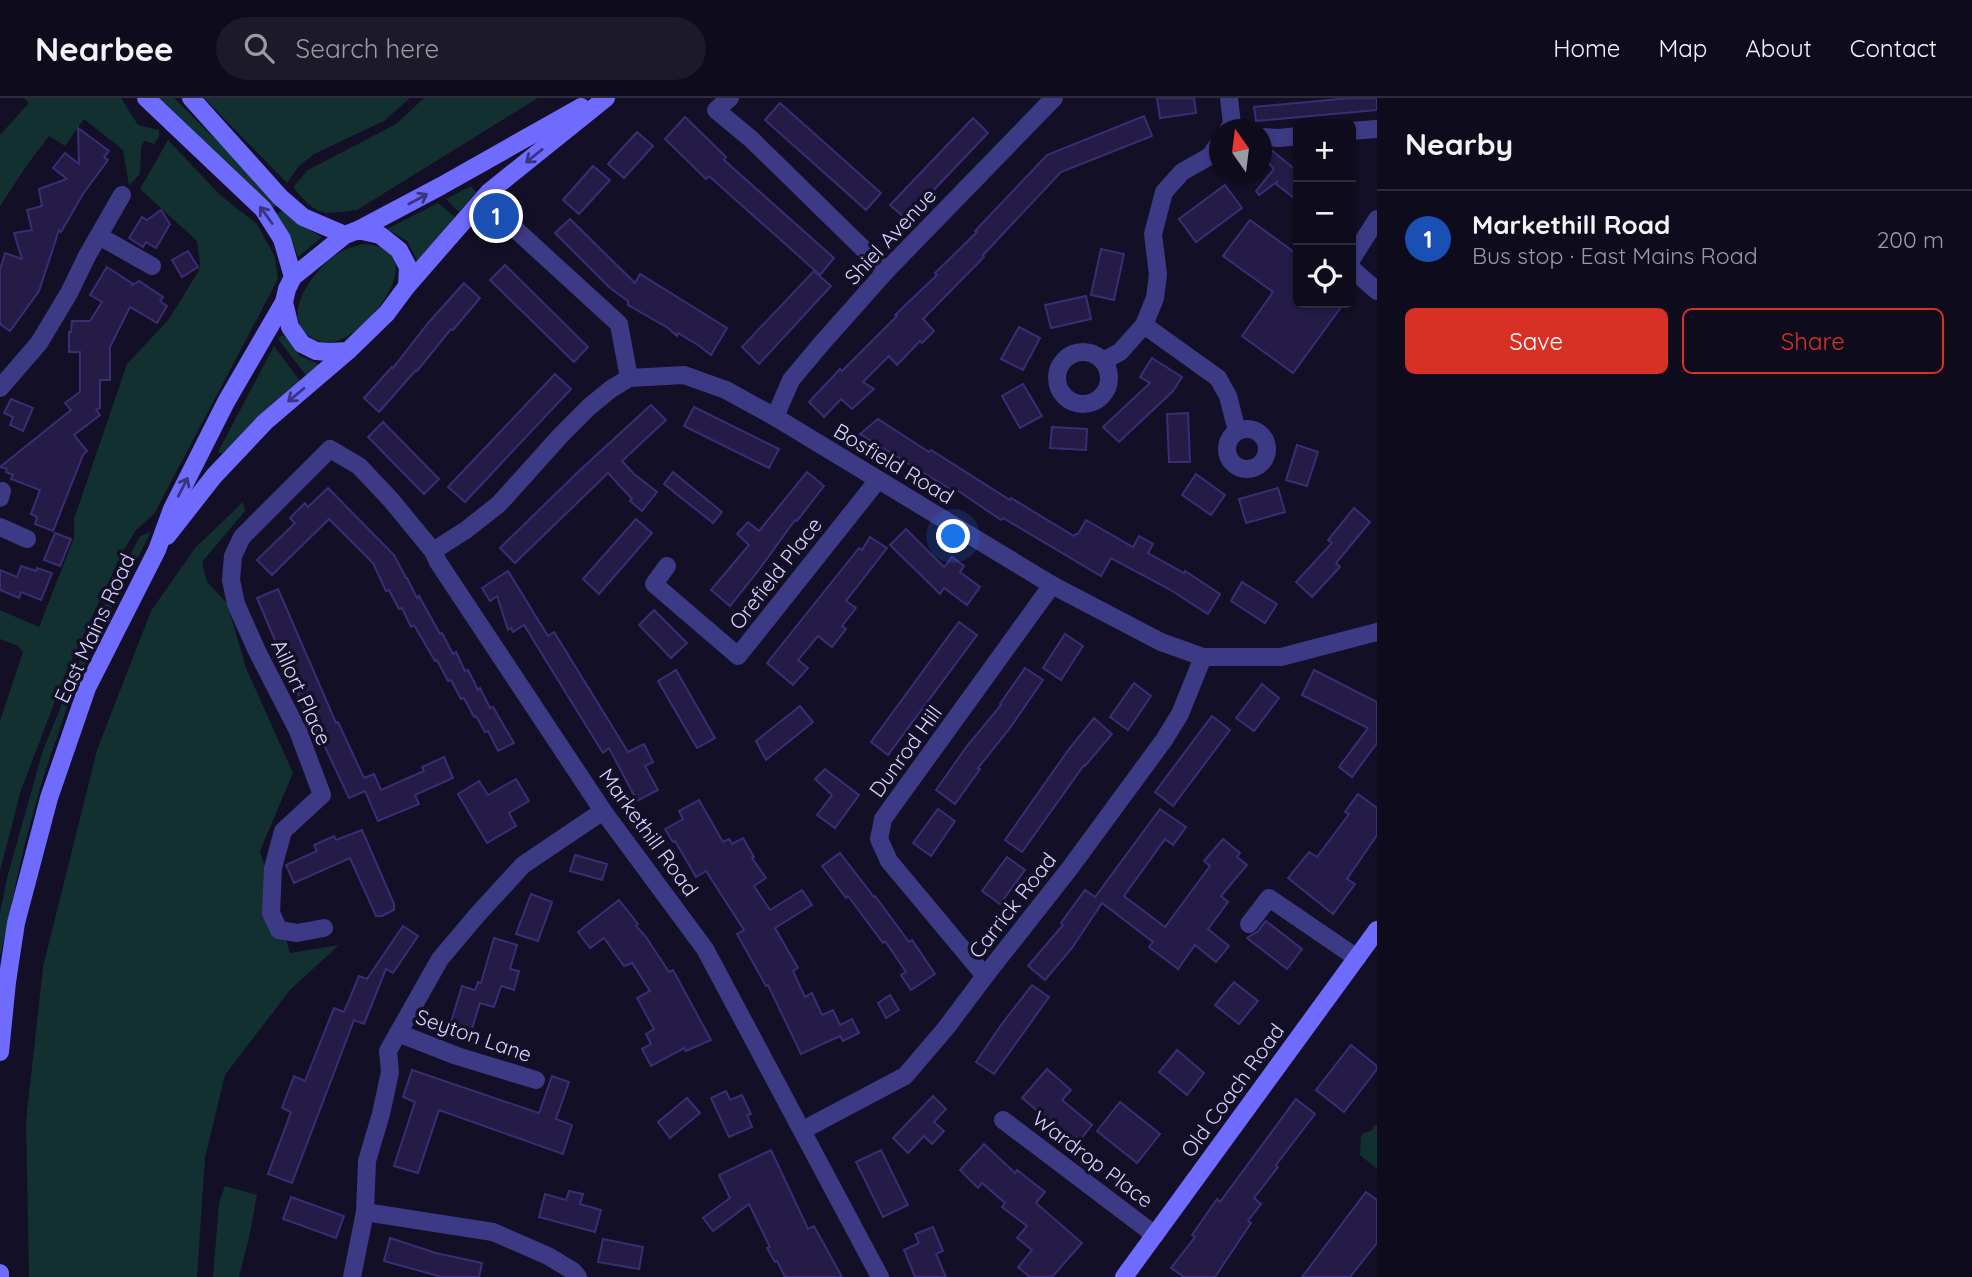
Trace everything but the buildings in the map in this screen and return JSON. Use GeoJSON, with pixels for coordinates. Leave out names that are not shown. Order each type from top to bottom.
{"type":"FeatureCollection","features":[{"type":"Feature","properties":{"kind":"main road"},"geometry":{"type":"LineString","coordinates":[[146,98],[263,209],[282,239],[293,277]]}},
{"type":"Feature","properties":{"kind":"main road"},"geometry":{"type":"LineString","coordinates":[[191,98],[285,201],[303,217],[351,233],[380,235],[399,250],[408,267],[407,286]]}},
{"type":"Feature","properties":{"kind":"main road"},"geometry":{"type":"LineString","coordinates":[[597,98],[442,186],[351,233],[293,277],[284,302],[290,327],[302,344],[316,351],[348,351],[387,313],[407,286],[489,192],[606,98]]}},
{"type":"Feature","properties":{"kind":"main road","name":"East Mains Road"},"geometry":{"type":"LineString","coordinates":[[0,1052],[16,923],[49,798],[88,688],[157,550],[172,509],[214,426],[284,302]]}},
{"type":"Feature","properties":{"kind":"main road","name":"East Mains Road"},"geometry":{"type":"LineString","coordinates":[[157,550],[214,476],[265,422],[348,351]]}},
{"type":"Feature","properties":{"kind":"main road","name":"Old Coach Road"},"geometry":{"type":"LineString","coordinates":[[1124,1277],[1377,930]]}},
{"type":"Feature","properties":{"kind":"street"},"geometry":{"type":"LineString","coordinates":[[730,98],[716,110],[751,139],[886,271]]}},
{"type":"Feature","properties":{"kind":"street","name":"Shiel Avenue"},"geometry":{"type":"LineString","coordinates":[[775,416],[791,380],[886,271],[1054,98]]}},
{"type":"Feature","properties":{"kind":"street"},"geometry":{"type":"LineString","coordinates":[[1229,98],[1231,119]]}},
{"type":"Feature","properties":{"kind":"street"},"geometry":{"type":"LineString","coordinates":[[1356,131],[1376,129]]}},
{"type":"Feature","properties":{"kind":"street"},"geometry":{"type":"LineString","coordinates":[[1272,138],[1293,137]]}},
{"type":"Feature","properties":{"kind":"street"},"geometry":{"type":"LineString","coordinates":[[1103,361],[1120,352],[1144,325],[1155,299],[1158,274],[1153,234],[1164,192],[1182,172],[1209,157]]}},
{"type":"Feature","properties":{"kind":"street"},"geometry":{"type":"LineString","coordinates":[[0,388],[38,343],[69,293],[122,195]]}},
{"type":"Feature","properties":{"kind":"street"},"geometry":{"type":"LineString","coordinates":[[1356,252],[1377,219]]}},
{"type":"Feature","properties":{"kind":"street"},"geometry":{"type":"LineString","coordinates":[[433,551],[499,504],[589,407],[629,378],[619,324],[514,228]]}},
{"type":"Feature","properties":{"kind":"street"},"geometry":{"type":"LineString","coordinates":[[99,236],[152,266]]}},
{"type":"Feature","properties":{"kind":"street"},"geometry":{"type":"LineString","coordinates":[[1356,272],[1377,291]]}},
{"type":"Feature","properties":{"kind":"street"},"geometry":{"type":"LineString","coordinates":[[1144,325],[1218,378],[1228,396],[1237,431]]}},
{"type":"Feature","properties":{"kind":"street","name":"Bosfield Road"},"geometry":{"type":"LineString","coordinates":[[629,378],[684,375],[726,390],[775,416],[1052,585],[1161,642],[1203,657],[1281,657],[1377,632]]}},
{"type":"Feature","properties":{"kind":"street","name":"Markethill Road"},"geometry":{"type":"LineString","coordinates":[[331,450],[359,467],[391,500],[433,551],[604,811],[705,948],[880,1277]]}},
{"type":"Feature","properties":{"kind":"street","name":"Aillort Place"},"geometry":{"type":"LineString","coordinates":[[324,928],[297,933],[279,930],[271,913],[273,868],[283,831],[322,795],[298,731],[236,604],[231,580],[233,556],[242,537],[331,450]]}},
{"type":"Feature","properties":{"kind":"street","name":"Orefield Place"},"geometry":{"type":"LineString","coordinates":[[667,566],[654,584],[738,656],[878,480]]}},
{"type":"Feature","properties":{"kind":"street"},"geometry":{"type":"LineString","coordinates":[[0,527],[27,539]]}},
{"type":"Feature","properties":{"kind":"street","name":"Dunrod Hill"},"geometry":{"type":"LineString","coordinates":[[985,976],[889,861],[879,839],[883,819],[1052,585]]}},
{"type":"Feature","properties":{"kind":"street","name":"Carrick Road"},"geometry":{"type":"LineString","coordinates":[[803,1130],[905,1076],[946,1028],[1070,868],[1164,740],[1180,713],[1203,657]]}},
{"type":"Feature","properties":{"kind":"street"},"geometry":{"type":"LineString","coordinates":[[352,1277],[365,1212],[367,1161],[390,1072],[388,1051],[440,960],[478,914],[523,865],[604,811]]}},
{"type":"Feature","properties":{"kind":"street"},"geometry":{"type":"LineString","coordinates":[[1249,924],[1269,898],[1357,958]]}},
{"type":"Feature","properties":{"kind":"street","name":"Seyton Lane"},"geometry":{"type":"LineString","coordinates":[[398,1033],[457,1056],[536,1080]]}},
{"type":"Feature","properties":{"kind":"street","name":"Wardrop Place"},"geometry":{"type":"LineString","coordinates":[[1003,1120],[1155,1235]]}},
{"type":"Feature","properties":{"kind":"street"},"geometry":{"type":"LineString","coordinates":[[365,1212],[494,1232],[548,1256],[573,1270],[578,1277]]}},
{"type":"Feature","properties":{"kind":"green space"},"geometry":{"type":"Polygon","coordinates":[[[24,98],[121,98],[138,125],[159,130],[159,137],[154,144],[144,141],[141,147],[140,174],[129,185],[123,150],[84,119],[65,146],[49,136],[0,206],[0,135],[29,103],[24,98]]]}},
{"type":"Feature","properties":{"kind":"green space"},"geometry":{"type":"Polygon","coordinates":[[[156,98],[174,98],[279,203],[272,209],[156,98]]]}},
{"type":"Feature","properties":{"kind":"green space"},"geometry":{"type":"Polygon","coordinates":[[[204,98],[410,98],[384,121],[314,154],[299,166],[287,183],[204,98]]]}},
{"type":"Feature","properties":{"kind":"green space"},"geometry":{"type":"Polygon","coordinates":[[[424,98],[538,98],[357,210],[335,213],[320,211],[308,204],[293,187],[308,170],[396,124],[424,98]]]}},
{"type":"Feature","properties":{"kind":"green space"},"geometry":{"type":"Polygon","coordinates":[[[168,140],[220,195],[257,224],[275,257],[278,279],[154,514],[136,530],[122,553],[67,670],[21,790],[0,871],[0,721],[23,652],[18,646],[0,639],[0,610],[39,627],[74,538],[74,519],[127,364],[169,319],[198,272],[200,264],[197,241],[140,189],[168,140]]]}},
{"type":"Feature","properties":{"kind":"green space"},"geometry":{"type":"Polygon","coordinates":[[[471,186],[476,192],[459,212],[446,199],[471,186]]]}},
{"type":"Feature","properties":{"kind":"green space"},"geometry":{"type":"Polygon","coordinates":[[[438,203],[455,217],[418,262],[407,241],[387,229],[438,203]]]}},
{"type":"Feature","properties":{"kind":"green space"},"geometry":{"type":"Polygon","coordinates":[[[284,209],[304,227],[322,237],[298,257],[290,235],[276,214],[284,209]]]}},
{"type":"Feature","properties":{"kind":"green space"},"geometry":{"type":"Polygon","coordinates":[[[364,244],[385,249],[394,260],[395,274],[389,291],[378,308],[349,335],[331,343],[309,336],[301,327],[298,316],[299,304],[311,280],[330,260],[345,250],[364,244]]]}},
{"type":"Feature","properties":{"kind":"green space"},"geometry":{"type":"Polygon","coordinates":[[[282,335],[300,356],[321,365],[308,378],[278,339],[282,335]]]}},
{"type":"Feature","properties":{"kind":"green space"},"geometry":{"type":"Polygon","coordinates":[[[274,346],[300,381],[222,454],[218,452],[274,346]]]}},
{"type":"Feature","properties":{"kind":"green space"},"geometry":{"type":"Polygon","coordinates":[[[243,502],[245,511],[202,562],[207,582],[227,603],[246,668],[293,773],[260,851],[290,953],[339,945],[290,990],[225,1075],[205,1158],[197,1277],[29,1277],[26,1121],[43,967],[97,750],[151,611],[195,548],[243,502]]]}},
{"type":"Feature","properties":{"kind":"green space"},"geometry":{"type":"Polygon","coordinates":[[[151,532],[73,690],[43,778],[25,843],[0,956],[0,913],[7,878],[43,750],[95,624],[140,536],[151,532]]]}},
{"type":"Feature","properties":{"kind":"green space"},"geometry":{"type":"Polygon","coordinates":[[[1375,1125],[1377,1169],[1360,1155],[1361,1136],[1371,1131],[1375,1125]]]}},
{"type":"Feature","properties":{"kind":"green space"},"geometry":{"type":"Polygon","coordinates":[[[225,1186],[257,1195],[239,1277],[213,1277],[219,1203],[225,1186]]]}},
{"type":"Feature","properties":{"kind":"place","name":"Markethill Road"},"geometry":{"type":"Point","coordinates":[496,216]}}]}
